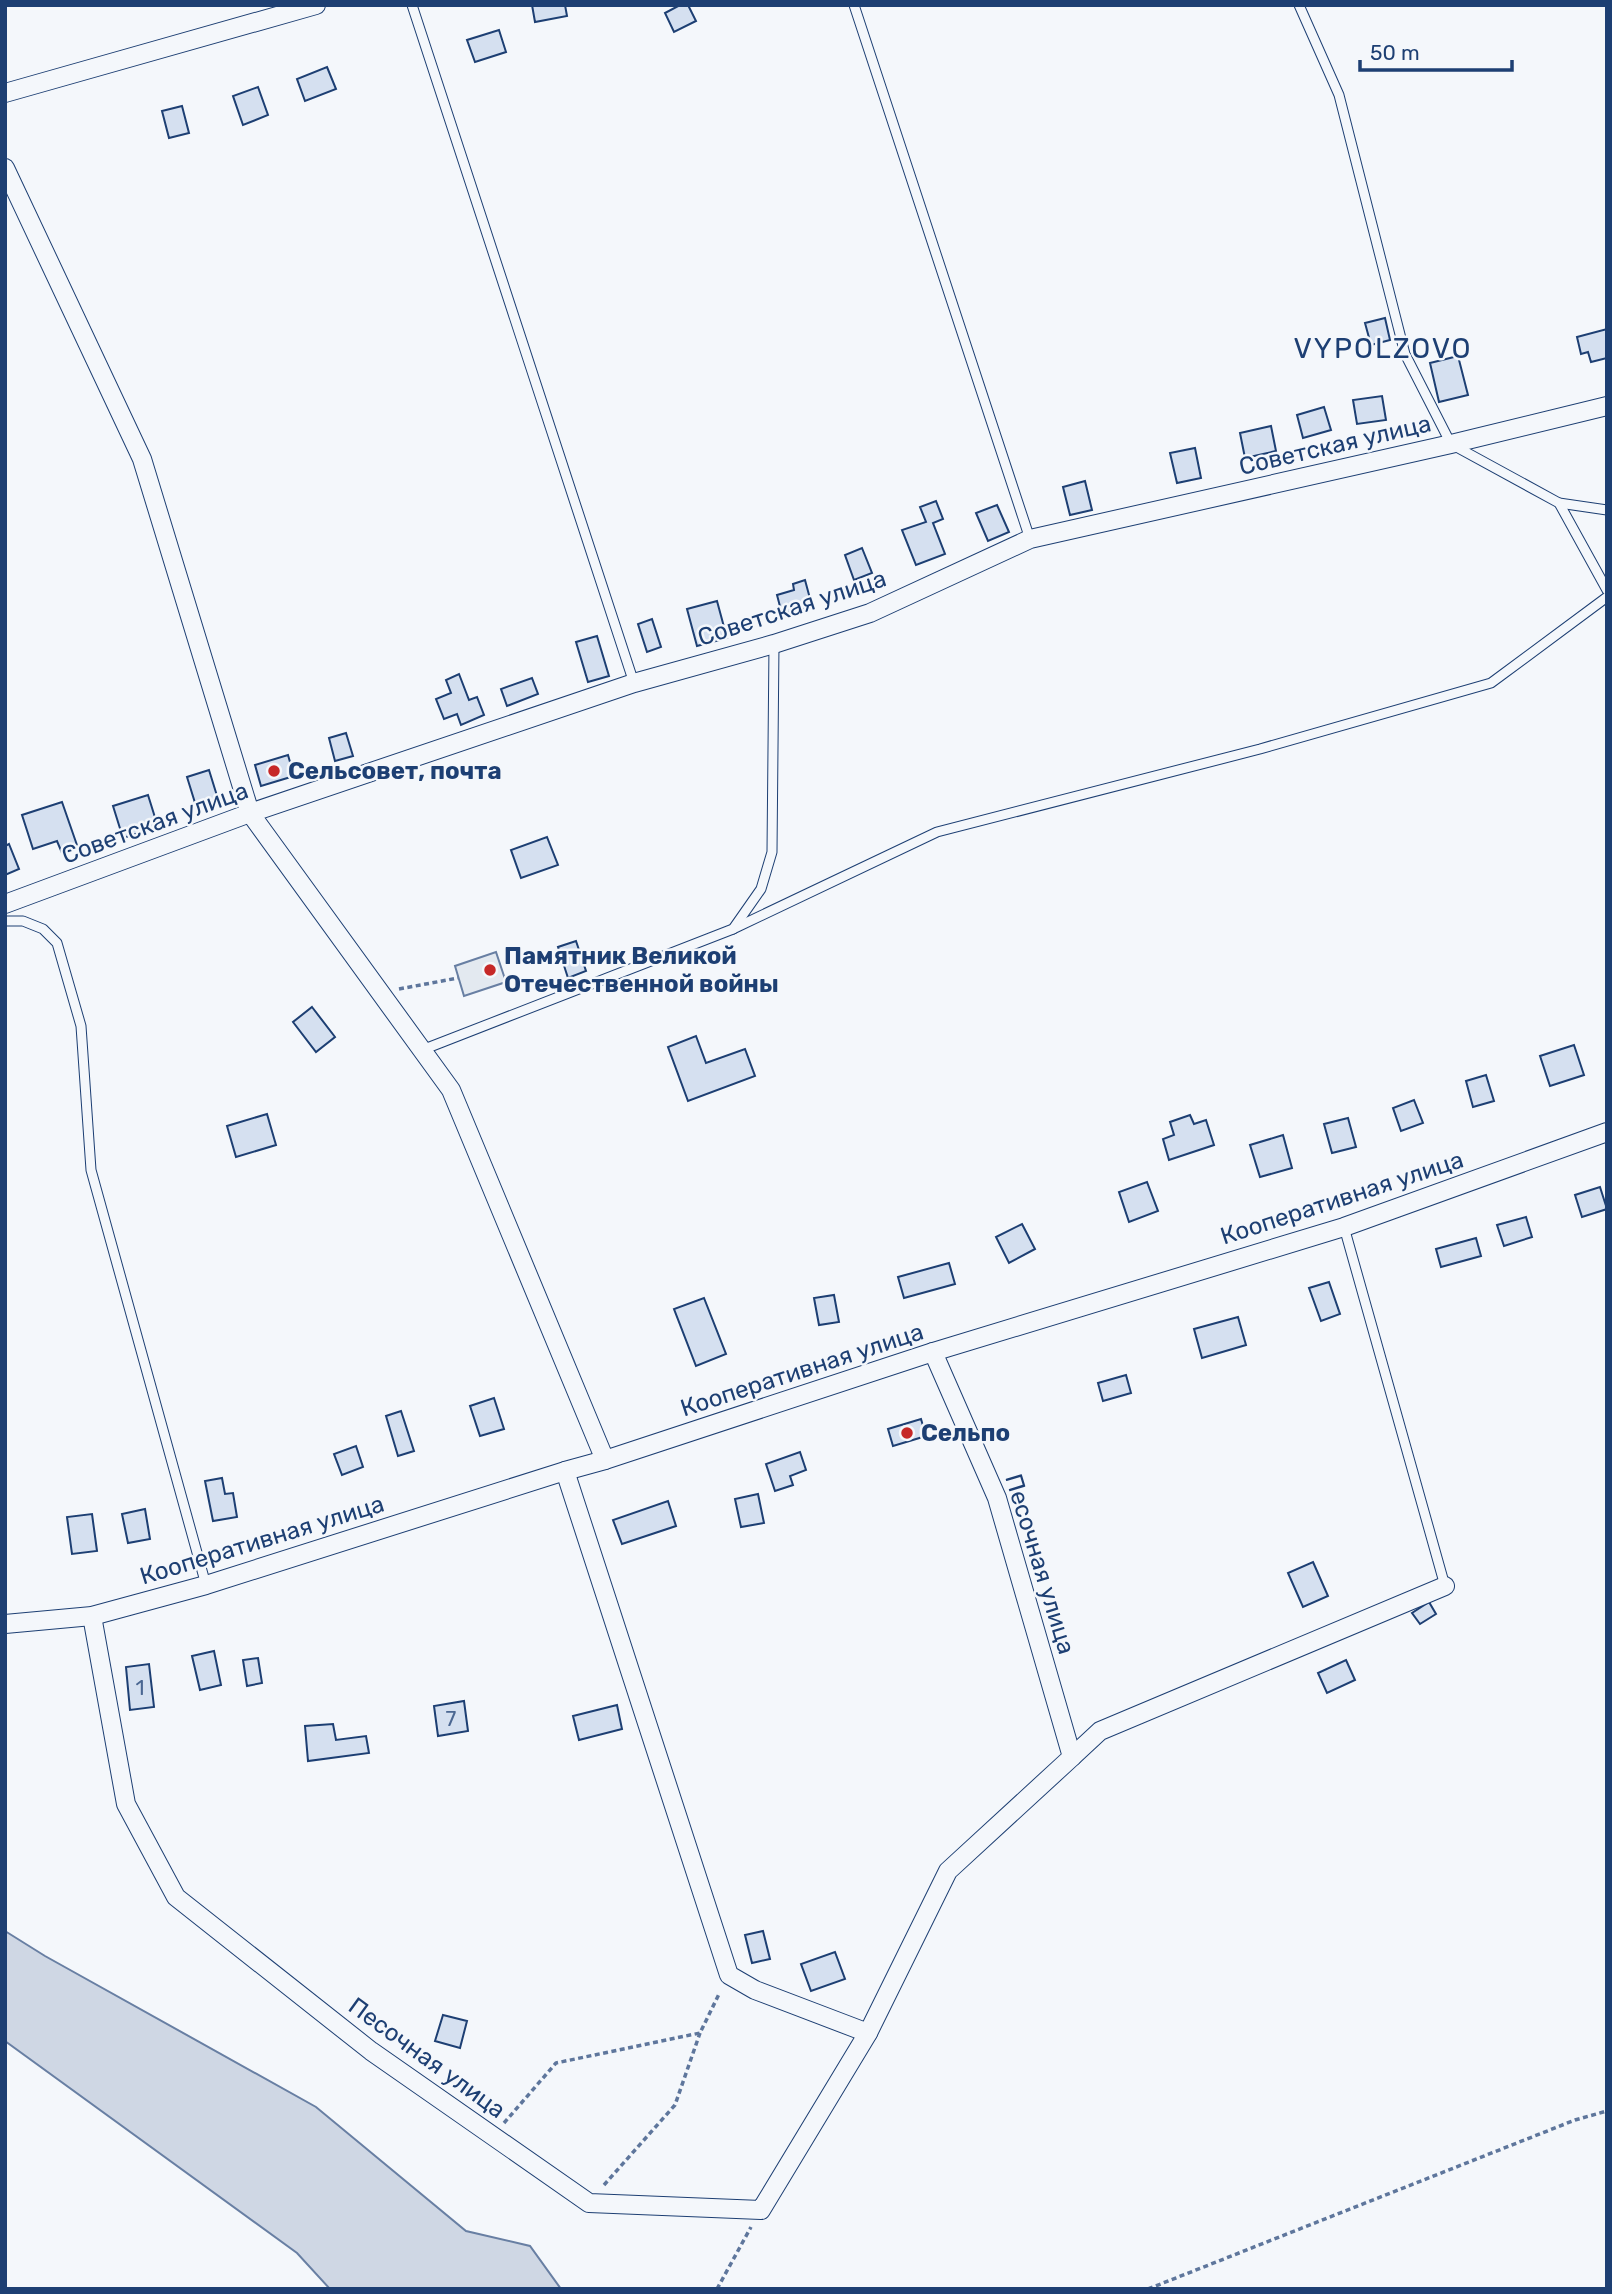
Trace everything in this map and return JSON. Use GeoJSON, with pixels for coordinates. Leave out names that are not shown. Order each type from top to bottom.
{"type":"FeatureCollection","features":[{"type":"Feature","properties":{"kind":"street"},"geometry":{"type":"LineString","coordinates":[[5,93],[316,5]]}},
{"type":"Feature","properties":{"kind":"street"},"geometry":{"type":"LineString","coordinates":[[5,168],[142,459],[250,813],[451,1090],[605,1460]]}},
{"type":"Feature","properties":{"kind":"street","name":"Советская улица"},"geometry":{"type":"LineString","coordinates":[[5,904],[250,813],[634,683],[774,644],[870,613],[1030,539],[1607,406]]}},
{"type":"Feature","properties":{"kind":"street","name":"Кооперативная улица"},"geometry":{"type":"LineString","coordinates":[[5,1624],[92,1616],[206,1585],[605,1460],[933,1352],[1344,1227],[1607,1132]]}},
{"type":"Feature","properties":{"kind":"street","name":"Песочная улица"},"geometry":{"type":"LineString","coordinates":[[933,1352],[997,1498],[1072,1757]]}},
{"type":"Feature","properties":{"kind":"street"},"geometry":{"type":"LineString","coordinates":[[565,1471],[729,1975],[755,1990],[868,2033]]}},
{"type":"Feature","properties":{"kind":"street"},"geometry":{"type":"LineString","coordinates":[[589,2203],[761,2210],[868,2033],[948,1871],[1100,1731],[1445,1586]]}},
{"type":"Feature","properties":{"kind":"street","name":"Песочная улица"},"geometry":{"type":"LineString","coordinates":[[92,1616],[126,1804],[176,1897],[371,2051],[589,2203]]}},
{"type":"Feature","properties":{"kind":"lane"},"geometry":{"type":"LineString","coordinates":[[412,5],[634,683]]}},
{"type":"Feature","properties":{"kind":"lane"},"geometry":{"type":"LineString","coordinates":[[855,5],[1030,539]]}},
{"type":"Feature","properties":{"kind":"lane"},"geometry":{"type":"LineString","coordinates":[[1299,5],[1339,95],[1405,354],[1451,444],[1559,503],[1607,510]]}},
{"type":"Feature","properties":{"kind":"lane"},"geometry":{"type":"LineString","coordinates":[[1559,503],[1607,590]]}},
{"type":"Feature","properties":{"kind":"lane"},"geometry":{"type":"LineString","coordinates":[[422,1049],[733,929],[937,832],[1259,749],[1491,683],[1607,597]]}},
{"type":"Feature","properties":{"kind":"lane"},"geometry":{"type":"LineString","coordinates":[[733,929],[761,889],[772,852],[774,644]]}},
{"type":"Feature","properties":{"kind":"lane"},"geometry":{"type":"LineString","coordinates":[[5,921],[23,921],[43,929],[57,943],[81,1027],[91,1170],[206,1585]]}},
{"type":"Feature","properties":{"kind":"lane"},"geometry":{"type":"LineString","coordinates":[[1344,1227],[1445,1586]]}},
{"type":"Feature","properties":{"kind":"path"},"geometry":{"type":"LineString","coordinates":[[380,992],[458,978]]}},
{"type":"Feature","properties":{"kind":"path"},"geometry":{"type":"LineString","coordinates":[[589,2203],[675,2105],[700,2033],[729,1975]]}},
{"type":"Feature","properties":{"kind":"path"},"geometry":{"type":"LineString","coordinates":[[492,2136],[556,2063],[700,2033]]}},
{"type":"Feature","properties":{"kind":"path"},"geometry":{"type":"LineString","coordinates":[[1149,2289],[1574,2120],[1607,2111]]}},
{"type":"Feature","properties":{"kind":"path"},"geometry":{"type":"LineString","coordinates":[[717,2289],[761,2210]]}},
{"type":"Feature","properties":{"kind":"shaded area"},"geometry":{"type":"Polygon","coordinates":[[[496,952],[506,982],[464,996],[455,966],[496,952]]]}},
{"type":"Feature","properties":{"kind":"shaded area"},"geometry":{"type":"Polygon","coordinates":[[[5,1931],[316,2107],[466,2231],[530,2246],[561,2289],[330,2289],[297,2253],[5,2041],[5,1931]]]}},
{"type":"Feature","properties":{"kind":"building"},"geometry":{"type":"Polygon","coordinates":[[[532,5],[565,5],[567,16],[535,22],[532,5]]]}},
{"type":"Feature","properties":{"kind":"building"},"geometry":{"type":"Polygon","coordinates":[[[680,5],[688,5],[696,21],[674,32],[665,13],[680,5]]]}},
{"type":"Feature","properties":{"kind":"building"},"geometry":{"type":"Polygon","coordinates":[[[499,30],[506,52],[475,62],[467,40],[499,30]]]}},
{"type":"Feature","properties":{"kind":"building"},"geometry":{"type":"Polygon","coordinates":[[[327,67],[336,89],[305,101],[297,79],[327,67]]]}},
{"type":"Feature","properties":{"kind":"building"},"geometry":{"type":"Polygon","coordinates":[[[258,87],[268,115],[243,125],[233,96],[258,87]]]}},
{"type":"Feature","properties":{"kind":"building"},"geometry":{"type":"Polygon","coordinates":[[[182,106],[189,133],[169,138],[162,111],[182,106]]]}},
{"type":"Feature","properties":{"kind":"building"},"geometry":{"type":"Polygon","coordinates":[[[1385,318],[1390,340],[1371,345],[1365,323],[1385,318]]]}},
{"type":"Feature","properties":{"kind":"building"},"geometry":{"type":"Polygon","coordinates":[[[1607,329],[1607,358],[1591,362],[1588,352],[1581,354],[1577,337],[1607,329]]]}},
{"type":"Feature","properties":{"kind":"building"},"geometry":{"type":"Polygon","coordinates":[[[1458,356],[1468,395],[1439,402],[1430,363],[1458,356]]]}},
{"type":"Feature","properties":{"kind":"building"},"geometry":{"type":"Polygon","coordinates":[[[1382,396],[1386,420],[1357,424],[1353,400],[1382,396]]]}},
{"type":"Feature","properties":{"kind":"building"},"geometry":{"type":"Polygon","coordinates":[[[1324,407],[1331,430],[1303,438],[1297,415],[1324,407]]]}},
{"type":"Feature","properties":{"kind":"building"},"geometry":{"type":"Polygon","coordinates":[[[1271,426],[1276,451],[1245,458],[1240,433],[1271,426]]]}},
{"type":"Feature","properties":{"kind":"building"},"geometry":{"type":"Polygon","coordinates":[[[1195,448],[1201,478],[1177,483],[1170,453],[1195,448]]]}},
{"type":"Feature","properties":{"kind":"building"},"geometry":{"type":"Polygon","coordinates":[[[1085,481],[1092,510],[1070,515],[1063,487],[1085,481]]]}},
{"type":"Feature","properties":{"kind":"building"},"geometry":{"type":"Polygon","coordinates":[[[936,501],[943,519],[933,523],[945,554],[916,565],[902,530],[926,522],[920,507],[936,501]]]}},
{"type":"Feature","properties":{"kind":"building"},"geometry":{"type":"Polygon","coordinates":[[[997,505],[1009,532],[988,541],[976,513],[997,505]]]}},
{"type":"Feature","properties":{"kind":"building"},"geometry":{"type":"Polygon","coordinates":[[[862,548],[872,573],[854,580],[845,555],[862,548]]]}},
{"type":"Feature","properties":{"kind":"building"},"geometry":{"type":"Polygon","coordinates":[[[805,580],[812,606],[782,614],[777,595],[794,590],[793,584],[805,580]]]}},
{"type":"Feature","properties":{"kind":"building"},"geometry":{"type":"Polygon","coordinates":[[[717,601],[727,638],[697,646],[687,609],[717,601]]]}},
{"type":"Feature","properties":{"kind":"building"},"geometry":{"type":"Polygon","coordinates":[[[652,619],[661,647],[647,652],[638,624],[652,619]]]}},
{"type":"Feature","properties":{"kind":"building"},"geometry":{"type":"Polygon","coordinates":[[[597,636],[609,676],[588,682],[576,642],[597,636]]]}},
{"type":"Feature","properties":{"kind":"building"},"geometry":{"type":"Polygon","coordinates":[[[459,674],[469,700],[477,697],[484,715],[461,725],[457,714],[444,719],[436,699],[451,693],[446,680],[459,674]]]}},
{"type":"Feature","properties":{"kind":"building"},"geometry":{"type":"Polygon","coordinates":[[[532,678],[538,694],[507,706],[501,689],[532,678]]]}},
{"type":"Feature","properties":{"kind":"building","name":"Сельсовет, почта"},"geometry":{"type":"Polygon","coordinates":[[[346,733],[353,756],[335,761],[329,738],[346,733]]]}},
{"type":"Feature","properties":{"kind":"building","name":"Сельсовет, почта"},"geometry":{"type":"Polygon","coordinates":[[[288,755],[294,776],[261,786],[255,765],[288,755]]]}},
{"type":"Feature","properties":{"kind":"building"},"geometry":{"type":"Polygon","coordinates":[[[209,770],[218,799],[196,806],[187,777],[209,770]]]}},
{"type":"Feature","properties":{"kind":"building"},"geometry":{"type":"Polygon","coordinates":[[[148,795],[158,827],[123,838],[113,806],[148,795]]]}},
{"type":"Feature","properties":{"kind":"building"},"geometry":{"type":"Polygon","coordinates":[[[62,802],[78,848],[62,853],[57,841],[33,849],[22,815],[62,802]]]}},
{"type":"Feature","properties":{"kind":"building"},"geometry":{"type":"Polygon","coordinates":[[[547,837],[558,865],[521,878],[511,850],[547,837]]]}},
{"type":"Feature","properties":{"kind":"building"},"geometry":{"type":"Polygon","coordinates":[[[9,844],[19,869],[5,875],[5,846],[9,844]]]}},
{"type":"Feature","properties":{"kind":"building"},"geometry":{"type":"Polygon","coordinates":[[[576,941],[586,971],[568,978],[558,947],[576,941]]]}},
{"type":"Feature","properties":{"kind":"building"},"geometry":{"type":"Polygon","coordinates":[[[312,1007],[335,1037],[316,1052],[293,1022],[312,1007]]]}},
{"type":"Feature","properties":{"kind":"building"},"geometry":{"type":"Polygon","coordinates":[[[696,1036],[706,1063],[745,1049],[755,1076],[688,1101],[668,1047],[696,1036]]]}},
{"type":"Feature","properties":{"kind":"building"},"geometry":{"type":"Polygon","coordinates":[[[1574,1045],[1584,1075],[1550,1086],[1540,1056],[1574,1045]]]}},
{"type":"Feature","properties":{"kind":"building"},"geometry":{"type":"Polygon","coordinates":[[[1486,1075],[1494,1101],[1473,1107],[1466,1081],[1486,1075]]]}},
{"type":"Feature","properties":{"kind":"building"},"geometry":{"type":"Polygon","coordinates":[[[1414,1100],[1423,1123],[1401,1131],[1393,1108],[1414,1100]]]}},
{"type":"Feature","properties":{"kind":"building"},"geometry":{"type":"Polygon","coordinates":[[[267,1114],[276,1145],[236,1157],[227,1126],[267,1114]]]}},
{"type":"Feature","properties":{"kind":"building"},"geometry":{"type":"Polygon","coordinates":[[[1190,1115],[1194,1124],[1206,1120],[1214,1145],[1169,1160],[1163,1139],[1174,1135],[1170,1122],[1190,1115]]]}},
{"type":"Feature","properties":{"kind":"building"},"geometry":{"type":"Polygon","coordinates":[[[1348,1118],[1356,1147],[1332,1153],[1324,1124],[1348,1118]]]}},
{"type":"Feature","properties":{"kind":"building"},"geometry":{"type":"Polygon","coordinates":[[[1283,1135],[1292,1168],[1260,1177],[1250,1145],[1283,1135]]]}},
{"type":"Feature","properties":{"kind":"building"},"geometry":{"type":"Polygon","coordinates":[[[1147,1182],[1158,1211],[1129,1222],[1119,1192],[1147,1182]]]}},
{"type":"Feature","properties":{"kind":"building"},"geometry":{"type":"Polygon","coordinates":[[[1600,1187],[1607,1209],[1582,1217],[1575,1195],[1600,1187]]]}},
{"type":"Feature","properties":{"kind":"building"},"geometry":{"type":"Polygon","coordinates":[[[1526,1217],[1532,1237],[1504,1246],[1497,1225],[1526,1217]]]}},
{"type":"Feature","properties":{"kind":"building"},"geometry":{"type":"Polygon","coordinates":[[[1022,1224],[1035,1249],[1009,1263],[996,1237],[1022,1224]]]}},
{"type":"Feature","properties":{"kind":"building"},"geometry":{"type":"Polygon","coordinates":[[[1476,1238],[1481,1256],[1441,1267],[1436,1249],[1476,1238]]]}},
{"type":"Feature","properties":{"kind":"building"},"geometry":{"type":"Polygon","coordinates":[[[949,1263],[955,1284],[904,1298],[898,1277],[949,1263]]]}},
{"type":"Feature","properties":{"kind":"building"},"geometry":{"type":"Polygon","coordinates":[[[1329,1282],[1340,1314],[1321,1321],[1309,1288],[1329,1282]]]}},
{"type":"Feature","properties":{"kind":"building"},"geometry":{"type":"Polygon","coordinates":[[[834,1295],[839,1322],[819,1325],[814,1298],[834,1295]]]}},
{"type":"Feature","properties":{"kind":"building"},"geometry":{"type":"Polygon","coordinates":[[[704,1298],[726,1354],[696,1366],[674,1309],[704,1298]]]}},
{"type":"Feature","properties":{"kind":"building"},"geometry":{"type":"Polygon","coordinates":[[[1238,1317],[1246,1345],[1202,1358],[1194,1329],[1238,1317]]]}},
{"type":"Feature","properties":{"kind":"building"},"geometry":{"type":"Polygon","coordinates":[[[1126,1375],[1131,1393],[1103,1401],[1098,1383],[1126,1375]]]}},
{"type":"Feature","properties":{"kind":"building"},"geometry":{"type":"Polygon","coordinates":[[[494,1398],[504,1429],[480,1436],[470,1406],[494,1398]]]}},
{"type":"Feature","properties":{"kind":"building"},"geometry":{"type":"Polygon","coordinates":[[[401,1411],[414,1451],[398,1456],[386,1416],[401,1411]]]}},
{"type":"Feature","properties":{"kind":"building","name":"Сельпо"},"geometry":{"type":"Polygon","coordinates":[[[921,1419],[926,1436],[893,1446],[888,1429],[921,1419]]]}},
{"type":"Feature","properties":{"kind":"building"},"geometry":{"type":"Polygon","coordinates":[[[356,1446],[363,1467],[342,1475],[334,1454],[356,1446]]]}},
{"type":"Feature","properties":{"kind":"building"},"geometry":{"type":"Polygon","coordinates":[[[800,1452],[806,1470],[790,1476],[793,1485],[775,1491],[766,1464],[800,1452]]]}},
{"type":"Feature","properties":{"kind":"building"},"geometry":{"type":"Polygon","coordinates":[[[222,1478],[225,1494],[233,1493],[237,1517],[213,1521],[205,1481],[222,1478]]]}},
{"type":"Feature","properties":{"kind":"building"},"geometry":{"type":"Polygon","coordinates":[[[758,1494],[764,1523],[741,1527],[735,1499],[758,1494]]]}},
{"type":"Feature","properties":{"kind":"building"},"geometry":{"type":"Polygon","coordinates":[[[668,1501],[676,1526],[622,1544],[613,1520],[668,1501]]]}},
{"type":"Feature","properties":{"kind":"building"},"geometry":{"type":"Polygon","coordinates":[[[145,1509],[150,1539],[128,1543],[122,1514],[145,1509]]]}},
{"type":"Feature","properties":{"kind":"building"},"geometry":{"type":"Polygon","coordinates":[[[92,1514],[97,1551],[72,1554],[67,1517],[92,1514]]]}},
{"type":"Feature","properties":{"kind":"building"},"geometry":{"type":"Polygon","coordinates":[[[1313,1562],[1328,1596],[1303,1607],[1288,1573],[1313,1562]]]}},
{"type":"Feature","properties":{"kind":"building"},"geometry":{"type":"Polygon","coordinates":[[[1429,1602],[1436,1614],[1420,1624],[1412,1613],[1429,1602]]]}},
{"type":"Feature","properties":{"kind":"building"},"geometry":{"type":"Polygon","coordinates":[[[214,1651],[221,1685],[200,1690],[192,1656],[214,1651]]]}},
{"type":"Feature","properties":{"kind":"building"},"geometry":{"type":"Polygon","coordinates":[[[258,1658],[262,1683],[247,1686],[243,1660],[258,1658]]]}},
{"type":"Feature","properties":{"kind":"building"},"geometry":{"type":"Polygon","coordinates":[[[1346,1660],[1355,1680],[1327,1693],[1318,1673],[1346,1660]]]}},
{"type":"Feature","properties":{"kind":"building"},"geometry":{"type":"Polygon","coordinates":[[[149,1664],[154,1707],[130,1710],[126,1667],[149,1664]]]}},
{"type":"Feature","properties":{"kind":"building"},"geometry":{"type":"Polygon","coordinates":[[[464,1701],[468,1731],[438,1736],[434,1706],[464,1701]]]}},
{"type":"Feature","properties":{"kind":"building"},"geometry":{"type":"Polygon","coordinates":[[[617,1705],[622,1729],[579,1740],[573,1716],[617,1705]]]}},
{"type":"Feature","properties":{"kind":"building"},"geometry":{"type":"Polygon","coordinates":[[[333,1724],[336,1740],[366,1736],[369,1753],[308,1761],[305,1726],[333,1724]]]}},
{"type":"Feature","properties":{"kind":"building"},"geometry":{"type":"Polygon","coordinates":[[[763,1931],[770,1959],[752,1963],[745,1935],[763,1931]]]}},
{"type":"Feature","properties":{"kind":"building"},"geometry":{"type":"Polygon","coordinates":[[[835,1952],[845,1979],[811,1991],[801,1964],[835,1952]]]}},
{"type":"Feature","properties":{"kind":"building"},"geometry":{"type":"Polygon","coordinates":[[[443,2015],[467,2021],[460,2048],[435,2041],[443,2015]]]}},
{"type":"Feature","properties":{"kind":"place","name":"Сельсовет, почта"},"geometry":{"type":"Point","coordinates":[274,771]}},
{"type":"Feature","properties":{"kind":"place","name":"Памятник Великой Отечественной войны"},"geometry":{"type":"Point","coordinates":[490,970]}},
{"type":"Feature","properties":{"kind":"place","name":"Сельпо"},"geometry":{"type":"Point","coordinates":[907,1433]}},
{"type":"Feature","properties":{"kind":"district","name":"VYPOLZOVO"},"geometry":{"type":"Point","coordinates":[1383,348]}}]}
